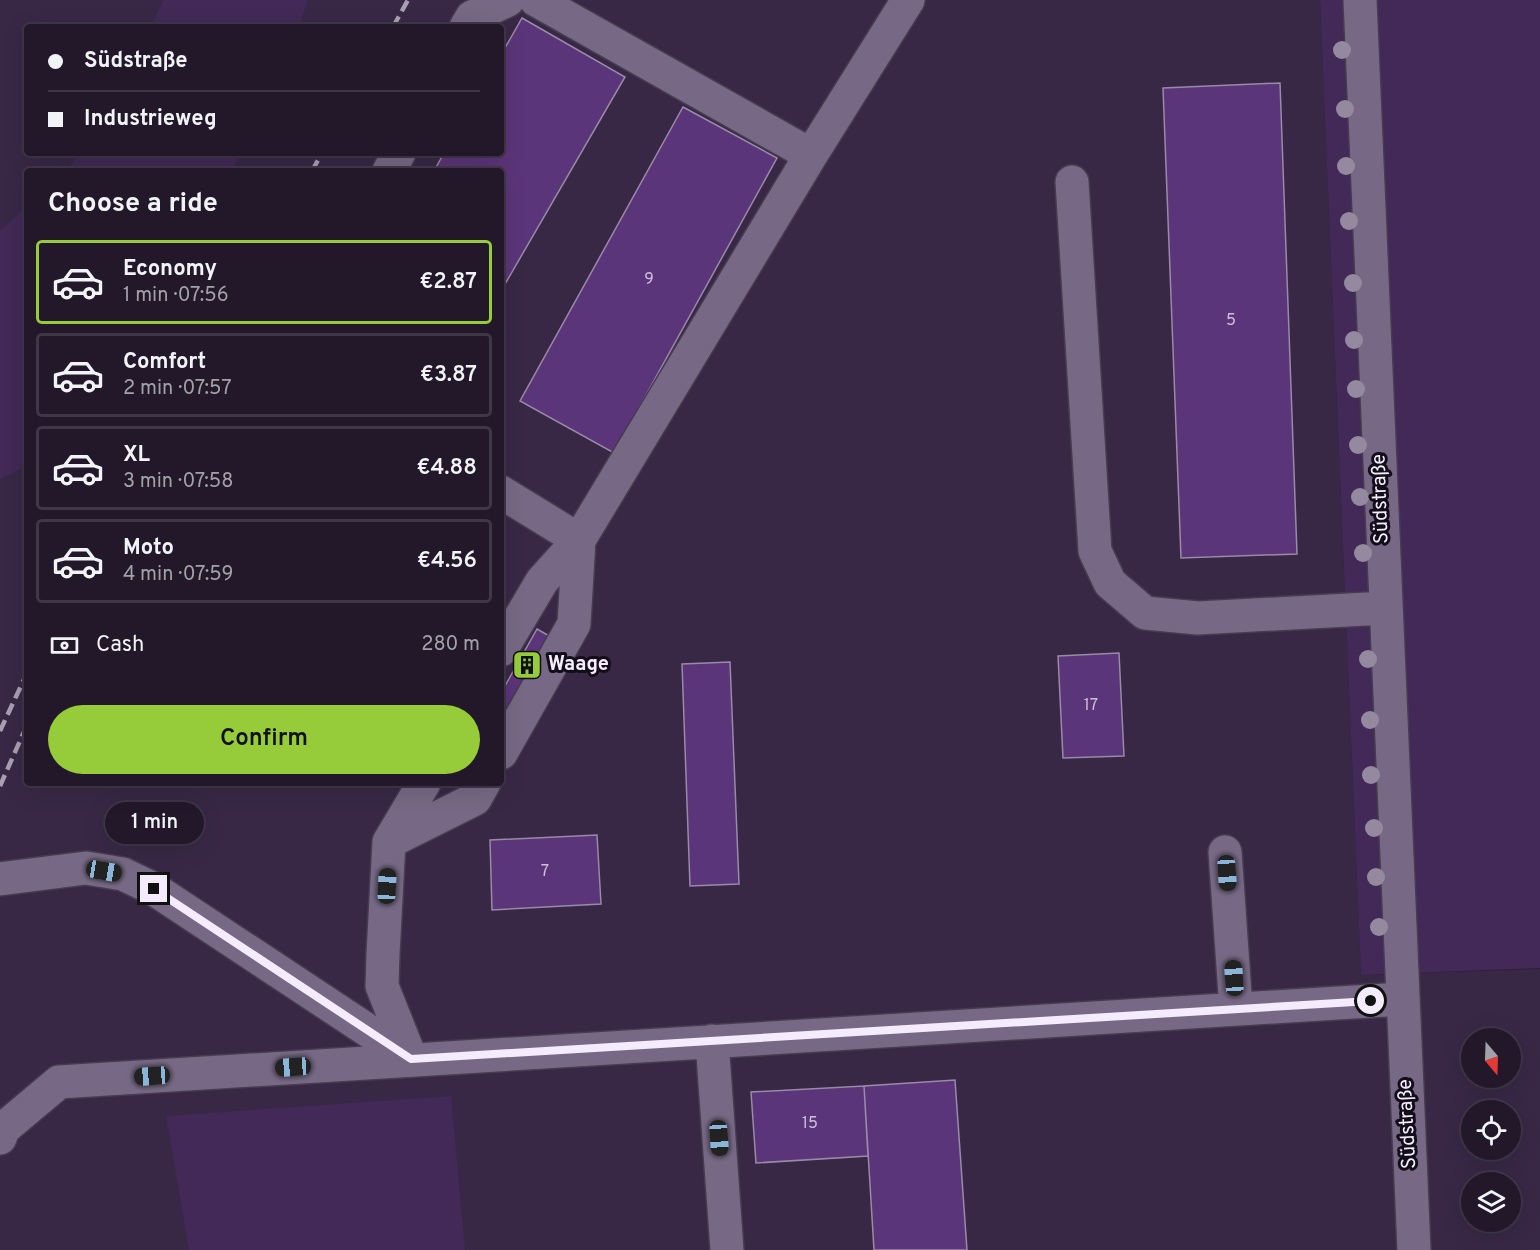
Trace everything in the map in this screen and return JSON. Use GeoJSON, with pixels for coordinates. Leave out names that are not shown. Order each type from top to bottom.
{"type":"FeatureCollection","features":[{"type":"Feature","properties":{"kind":"street"},"geometry":{"type":"LineString","coordinates":[[468,24],[472,17],[508,0]]}},
{"type":"Feature","properties":{"kind":"street"},"geometry":{"type":"LineString","coordinates":[[536,0],[811,155]]}},
{"type":"Feature","properties":{"kind":"street"},"geometry":{"type":"LineString","coordinates":[[504,645],[542,581],[579,540],[811,155],[908,0]]}},
{"type":"Feature","properties":{"kind":"street","name":"Südstraße"},"geometry":{"type":"LineString","coordinates":[[1360,0],[1414,1250]]}},
{"type":"Feature","properties":{"kind":"street"},"geometry":{"type":"LineString","coordinates":[[1072,182],[1095,551],[1110,583],[1145,613],[1198,618],[1385,608]]}},
{"type":"Feature","properties":{"kind":"street"},"geometry":{"type":"LineString","coordinates":[[504,494],[579,540]]}},
{"type":"Feature","properties":{"kind":"street"},"geometry":{"type":"LineString","coordinates":[[504,748],[574,624],[579,540]]}},
{"type":"Feature","properties":{"kind":"street"},"geometry":{"type":"LineString","coordinates":[[411,1059],[382,987],[389,842],[422,786]]}},
{"type":"Feature","properties":{"kind":"street"},"geometry":{"type":"LineString","coordinates":[[389,842],[475,799],[482,786]]}},
{"type":"Feature","properties":{"kind":"street"},"geometry":{"type":"LineString","coordinates":[[1225,852],[1236,1009]]}},
{"type":"Feature","properties":{"kind":"street"},"geometry":{"type":"LineString","coordinates":[[0,879],[86,868],[123,874],[154,889],[411,1059]]}},
{"type":"Feature","properties":{"kind":"street"},"geometry":{"type":"LineString","coordinates":[[0,1138],[3,1129],[59,1082],[1402,999]]}},
{"type":"Feature","properties":{"kind":"street"},"geometry":{"type":"LineString","coordinates":[[712,1041],[727,1250]]}},
{"type":"Feature","properties":{"kind":"shaded area"},"geometry":{"type":"Polygon","coordinates":[[[0,0],[1320,0],[1361,975],[1540,969],[1540,1250],[0,1250],[0,0]]]}},
{"type":"Feature","properties":{"kind":"shaded area"},"geometry":{"type":"Polygon","coordinates":[[[164,0],[308,0],[300,24],[152,24],[164,0]]]}},
{"type":"Feature","properties":{"kind":"shaded area"},"geometry":{"type":"Polygon","coordinates":[[[1320,0],[1540,0],[1540,968],[1361,975],[1320,0]]]}},
{"type":"Feature","properties":{"kind":"shaded area"},"geometry":{"type":"Polygon","coordinates":[[[79,156],[239,156],[233,168],[68,168],[79,156]]]}},
{"type":"Feature","properties":{"kind":"shaded area"},"geometry":{"type":"Polygon","coordinates":[[[24,209],[24,467],[0,479],[0,231],[24,209]]]}},
{"type":"Feature","properties":{"kind":"shaded area"},"geometry":{"type":"Polygon","coordinates":[[[451,1096],[465,1250],[189,1250],[166,1116],[451,1096]]]}},
{"type":"Feature","properties":{"kind":"building"},"geometry":{"type":"Polygon","coordinates":[[[522,18],[625,77],[504,286],[504,168],[436,168],[442,156],[504,156],[504,50],[522,18]]]}},
{"type":"Feature","properties":{"kind":"building"},"geometry":{"type":"Polygon","coordinates":[[[1280,83],[1297,554],[1181,558],[1163,88],[1280,83]]]}},
{"type":"Feature","properties":{"kind":"building"},"geometry":{"type":"Polygon","coordinates":[[[683,107],[777,158],[614,453],[520,401],[683,107]]]}},
{"type":"Feature","properties":{"kind":"building","name":"Waage"},"geometry":{"type":"Polygon","coordinates":[[[537,629],[553,638],[504,716],[504,688],[537,629]]]}},
{"type":"Feature","properties":{"kind":"building"},"geometry":{"type":"Polygon","coordinates":[[[1119,653],[1124,756],[1063,758],[1058,656],[1119,653]]]}},
{"type":"Feature","properties":{"kind":"building"},"geometry":{"type":"Polygon","coordinates":[[[730,662],[739,884],[690,886],[682,664],[730,662]]]}},
{"type":"Feature","properties":{"kind":"building"},"geometry":{"type":"Polygon","coordinates":[[[597,835],[601,904],[492,910],[490,840],[597,835]]]}},
{"type":"Feature","properties":{"kind":"building"},"geometry":{"type":"Polygon","coordinates":[[[955,1080],[967,1250],[874,1250],[864,1086],[955,1080]]]}},
{"type":"Feature","properties":{"kind":"building"},"geometry":{"type":"Polygon","coordinates":[[[864,1086],[868,1156],[756,1163],[751,1092],[864,1086]]]}},
{"type":"Feature","properties":{"kind":"railway"},"geometry":{"type":"LineString","coordinates":[[395,24],[408,0]]}},
{"type":"Feature","properties":{"kind":"railway"},"geometry":{"type":"LineString","coordinates":[[314,168],[320,156]]}},
{"type":"Feature","properties":{"kind":"railway"},"geometry":{"type":"LineString","coordinates":[[0,731],[24,679]]}},
{"type":"Feature","properties":{"kind":"railway"},"geometry":{"type":"LineString","coordinates":[[0,786],[24,732]]}},
{"type":"Feature","properties":{"kind":"place","name":"Waage"},"geometry":{"type":"Point","coordinates":[527,665]}},
{"type":"Feature","properties":{"kind":"route"},"geometry":{"type":"LineString","coordinates":[[154,889],[411,1059],[1371,1001]]}}]}
